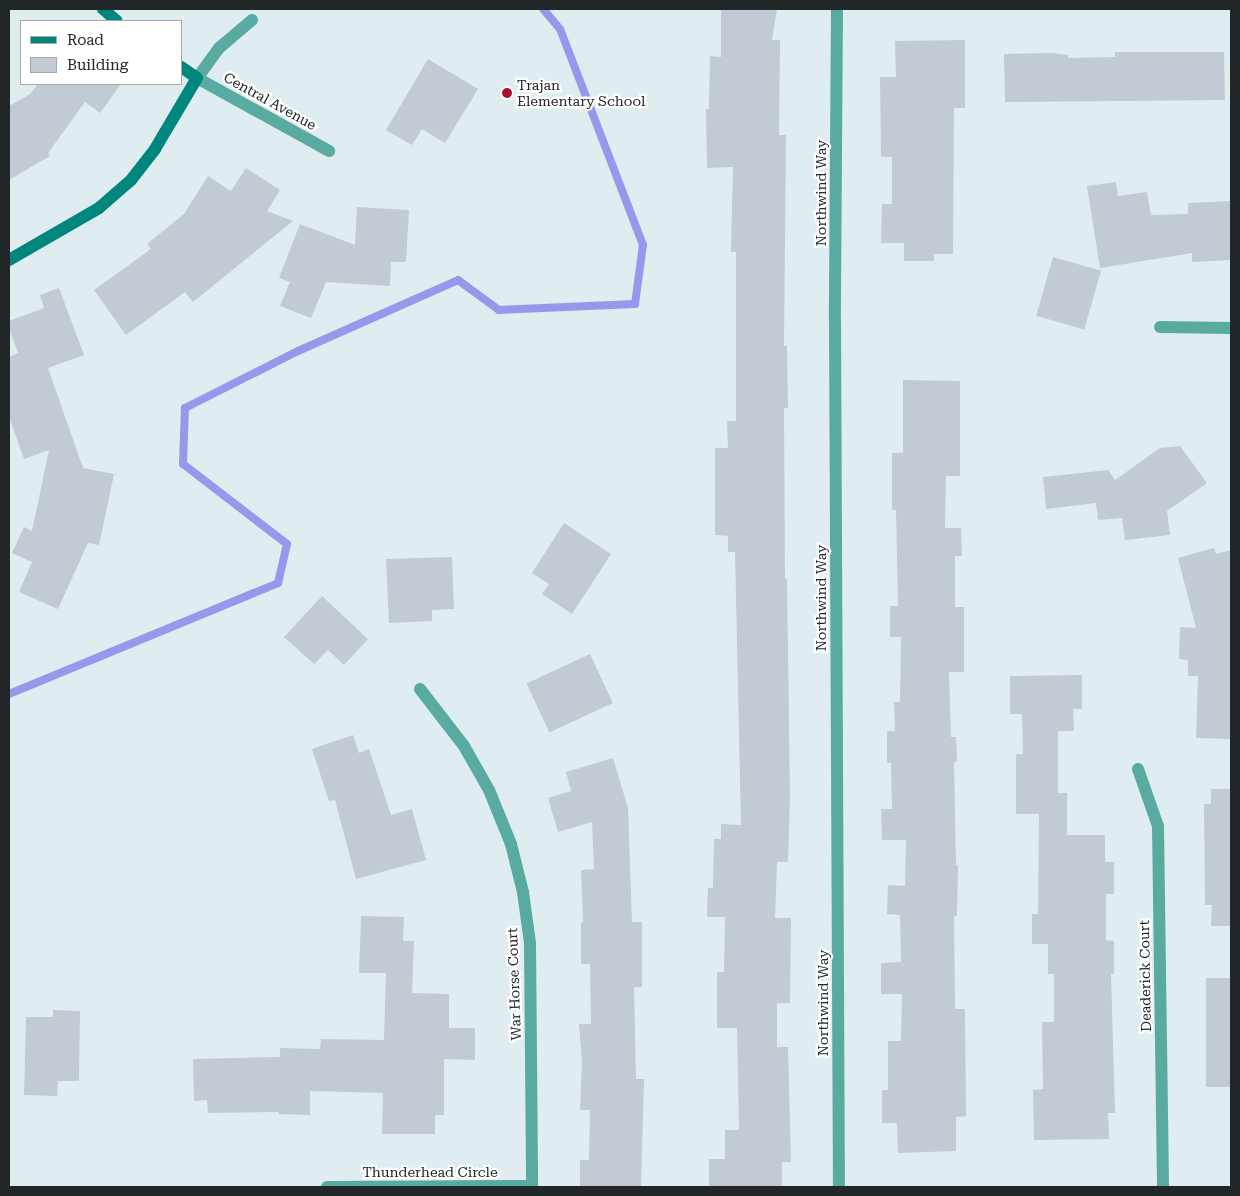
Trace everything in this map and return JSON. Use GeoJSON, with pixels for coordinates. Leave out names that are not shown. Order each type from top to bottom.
{"type":"FeatureCollection","features":[{"type":"Feature","properties":{"kind":"street"},"geometry":{"type":"LineString","coordinates":[[103,9],[116,20]]}},
{"type":"Feature","properties":{"kind":"street","name":"Northwind Way"},"geometry":{"type":"LineString","coordinates":[[837,9],[835,320],[839,1187]]}},
{"type":"Feature","properties":{"kind":"street","name":"Central Avenue"},"geometry":{"type":"LineString","coordinates":[[197,78],[219,48],[252,20]]}},
{"type":"Feature","properties":{"kind":"street","name":"Central Avenue"},"geometry":{"type":"LineString","coordinates":[[182,68],[197,78],[329,151]]}},
{"type":"Feature","properties":{"kind":"street"},"geometry":{"type":"LineString","coordinates":[[9,260],[99,208],[131,180],[154,148],[197,78]]}},
{"type":"Feature","properties":{"kind":"street"},"geometry":{"type":"LineString","coordinates":[[1160,327],[1231,328]]}},
{"type":"Feature","properties":{"kind":"street","name":"War Horse Court"},"geometry":{"type":"LineString","coordinates":[[420,690],[464,746],[489,790],[510,844],[523,892],[530,943],[532,1187]]}},
{"type":"Feature","properties":{"kind":"street","name":"Deaderick Court"},"geometry":{"type":"LineString","coordinates":[[1138,768],[1158,826],[1163,1187]]}},
{"type":"Feature","properties":{"kind":"street","name":"Thunderhead Circle"},"geometry":{"type":"LineString","coordinates":[[328,1187],[532,1187]]}},
{"type":"Feature","properties":{"kind":"building"},"geometry":{"type":"Polygon","coordinates":[[[721,9],[777,9],[772,40],[780,40],[779,135],[786,135],[784,346],[787,346],[788,408],[784,408],[785,579],[787,579],[790,797],[788,862],[777,862],[775,918],[791,918],[790,1003],[777,1003],[777,1047],[788,1047],[791,1162],[782,1162],[782,1187],[709,1187],[709,1159],[725,1159],[725,1130],[739,1130],[737,1028],[717,1028],[717,972],[724,972],[725,917],[707,917],[708,888],[713,888],[714,839],[721,839],[721,824],[741,825],[735,552],[728,552],[728,536],[715,535],[715,448],[728,448],[727,421],[736,421],[736,252],[731,252],[733,167],[707,168],[706,109],[709,109],[710,56],[721,57],[721,9]]]}},
{"type":"Feature","properties":{"kind":"building"},"geometry":{"type":"Polygon","coordinates":[[[965,40],[965,108],[954,108],[953,254],[934,254],[934,261],[904,261],[904,243],[881,243],[882,204],[892,204],[892,157],[881,157],[880,77],[896,77],[895,41],[965,40]]]}},
{"type":"Feature","properties":{"kind":"building"},"geometry":{"type":"Polygon","coordinates":[[[1115,52],[1224,52],[1225,100],[1005,102],[1004,54],[1051,53],[1068,55],[1068,58],[1115,57],[1115,52]]]}},
{"type":"Feature","properties":{"kind":"building"},"geometry":{"type":"Polygon","coordinates":[[[428,59],[478,89],[445,143],[422,129],[412,145],[386,130],[428,59]]]}},
{"type":"Feature","properties":{"kind":"building"},"geometry":{"type":"Polygon","coordinates":[[[37,85],[120,85],[100,113],[85,102],[48,153],[50,156],[9,180],[9,106],[30,94],[37,85]]]}},
{"type":"Feature","properties":{"kind":"building"},"geometry":{"type":"Polygon","coordinates":[[[246,168],[280,190],[267,211],[293,221],[193,302],[185,292],[126,335],[94,290],[151,249],[147,244],[184,214],[208,176],[231,191],[246,168]]]}},
{"type":"Feature","properties":{"kind":"building"},"geometry":{"type":"Polygon","coordinates":[[[1116,182],[1118,196],[1147,192],[1151,215],[1188,214],[1188,203],[1231,201],[1231,260],[1192,262],[1192,253],[1100,268],[1087,186],[1116,182]]]}},
{"type":"Feature","properties":{"kind":"building"},"geometry":{"type":"Polygon","coordinates":[[[357,207],[409,210],[406,262],[391,262],[390,286],[326,282],[311,318],[280,306],[290,282],[279,278],[300,224],[355,245],[357,207]]]}},
{"type":"Feature","properties":{"kind":"building"},"geometry":{"type":"Polygon","coordinates":[[[1053,257],[1101,271],[1084,329],[1036,316],[1053,257]]]}},
{"type":"Feature","properties":{"kind":"building"},"geometry":{"type":"Polygon","coordinates":[[[59,288],[84,355],[48,368],[83,468],[114,474],[99,545],[88,543],[58,609],[19,592],[32,562],[12,553],[24,527],[32,531],[49,450],[24,459],[9,417],[9,357],[18,353],[9,328],[9,321],[44,308],[40,295],[59,288]]]}},
{"type":"Feature","properties":{"kind":"building"},"geometry":{"type":"Polygon","coordinates":[[[903,380],[960,381],[960,476],[946,476],[945,528],[961,528],[962,556],[955,556],[955,607],[964,607],[964,672],[949,672],[951,737],[956,737],[957,762],[954,762],[956,865],[958,865],[957,916],[954,916],[955,1009],[965,1009],[966,1116],[956,1117],[956,1151],[898,1153],[897,1123],[882,1123],[882,1090],[888,1090],[888,1041],[901,1041],[902,994],[881,994],[881,963],[901,962],[900,915],[887,914],[888,885],[905,886],[906,840],[882,840],[881,809],[892,809],[891,763],[887,763],[887,731],[895,731],[894,702],[900,702],[901,637],[890,637],[890,606],[898,606],[896,510],[892,510],[892,453],[903,453],[903,380]]]}},
{"type":"Feature","properties":{"kind":"building"},"geometry":{"type":"Polygon","coordinates":[[[1180,446],[1207,483],[1167,511],[1170,535],[1125,540],[1122,518],[1098,520],[1096,503],[1046,509],[1043,477],[1108,470],[1115,480],[1160,448],[1180,446]]]}},
{"type":"Feature","properties":{"kind":"building"},"geometry":{"type":"Polygon","coordinates":[[[564,523],[611,554],[572,614],[542,594],[549,584],[532,573],[564,523]]]}},
{"type":"Feature","properties":{"kind":"building"},"geometry":{"type":"Polygon","coordinates":[[[1214,548],[1216,554],[1231,550],[1231,739],[1196,738],[1198,676],[1188,676],[1188,660],[1179,659],[1180,627],[1196,628],[1178,558],[1214,548]]]}},
{"type":"Feature","properties":{"kind":"building"},"geometry":{"type":"Polygon","coordinates":[[[452,557],[454,609],[432,610],[432,621],[389,623],[386,559],[452,557]]]}},
{"type":"Feature","properties":{"kind":"building"},"geometry":{"type":"Polygon","coordinates":[[[322,596],[368,639],[344,665],[328,650],[314,664],[284,637],[322,596]]]}},
{"type":"Feature","properties":{"kind":"building"},"geometry":{"type":"Polygon","coordinates":[[[590,654],[613,703],[549,733],[527,684],[590,654]]]}},
{"type":"Feature","properties":{"kind":"building"},"geometry":{"type":"Polygon","coordinates":[[[1082,675],[1082,709],[1073,709],[1074,731],[1058,731],[1058,793],[1067,793],[1067,835],[1105,835],[1105,862],[1114,862],[1114,894],[1106,894],[1106,940],[1114,941],[1114,974],[1111,974],[1115,1113],[1108,1113],[1109,1139],[1034,1140],[1033,1090],[1043,1089],[1042,1022],[1054,1022],[1054,974],[1048,974],[1048,944],[1032,944],[1032,914],[1038,914],[1039,814],[1016,814],[1016,754],[1023,754],[1022,714],[1010,714],[1010,676],[1082,675]]]}},
{"type":"Feature","properties":{"kind":"building"},"geometry":{"type":"Polygon","coordinates":[[[353,735],[359,753],[369,749],[391,815],[412,809],[426,860],[356,879],[335,800],[329,801],[312,749],[353,735]]]}},
{"type":"Feature","properties":{"kind":"building"},"geometry":{"type":"Polygon","coordinates":[[[613,758],[628,808],[632,922],[642,922],[642,987],[634,987],[636,1079],[644,1079],[641,1187],[580,1187],[580,1160],[589,1160],[590,1110],[580,1110],[582,1062],[579,1024],[591,1024],[590,964],[581,964],[581,922],[583,922],[581,870],[594,869],[592,822],[558,832],[548,798],[571,791],[566,772],[613,758]]]}},
{"type":"Feature","properties":{"kind":"building"},"geometry":{"type":"Polygon","coordinates":[[[1211,789],[1231,789],[1231,926],[1211,926],[1212,905],[1205,905],[1204,804],[1211,804],[1211,789]]]}},
{"type":"Feature","properties":{"kind":"building"},"geometry":{"type":"Polygon","coordinates":[[[361,916],[404,917],[403,941],[414,941],[412,993],[449,994],[449,1028],[475,1028],[475,1060],[444,1059],[444,1115],[435,1115],[435,1134],[382,1134],[383,1093],[310,1091],[310,1115],[279,1114],[279,1112],[208,1113],[207,1100],[194,1101],[193,1059],[280,1057],[280,1048],[320,1049],[321,1039],[384,1040],[386,973],[359,973],[361,916]]]}},
{"type":"Feature","properties":{"kind":"building"},"geometry":{"type":"Polygon","coordinates":[[[1206,978],[1231,978],[1231,1087],[1206,1087],[1206,978]]]}},
{"type":"Feature","properties":{"kind":"building"},"geometry":{"type":"Polygon","coordinates":[[[53,1010],[80,1011],[79,1081],[58,1081],[57,1096],[24,1095],[26,1017],[53,1017],[53,1010]]]}},
{"type":"Feature","properties":{"kind":"waterway"},"geometry":{"type":"LineString","coordinates":[[9,694],[278,583],[287,544],[183,464],[185,408],[298,351],[458,280],[499,310],[635,304],[643,245],[560,29],[543,9]]}},
{"type":"Feature","properties":{"kind":"place","name":"Trajan Elementary School"},"geometry":{"type":"Point","coordinates":[507,93]}}]}
